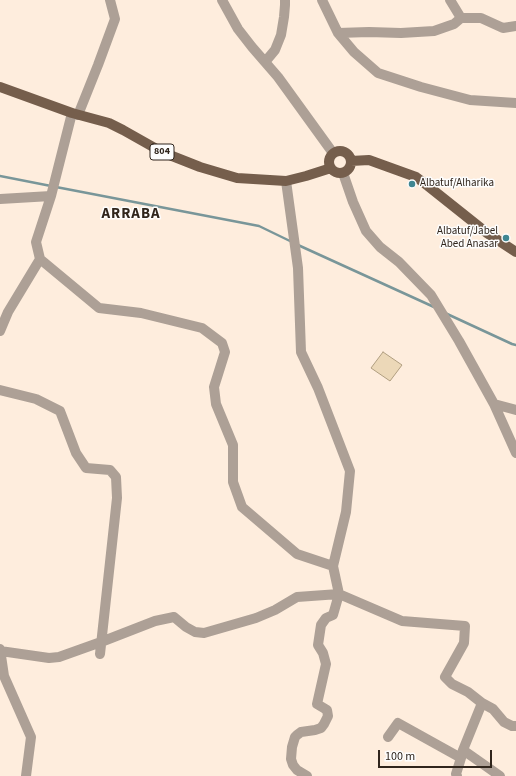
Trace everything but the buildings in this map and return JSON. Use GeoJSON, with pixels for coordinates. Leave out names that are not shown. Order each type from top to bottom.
{"type":"FeatureCollection","features":[{"type":"Feature","properties":{"kind":"main road","name":"804"},"geometry":{"type":"LineString","coordinates":[[0,87],[75,114],[109,123],[162,152],[200,167],[237,178],[286,181],[331,168]]}},
{"type":"Feature","properties":{"kind":"main road"},"geometry":{"type":"LineString","coordinates":[[340,151],[346,152],[351,161],[350,167],[343,172],[336,172],[331,168],[329,162],[334,153],[340,151]]}},
{"type":"Feature","properties":{"kind":"main road"},"geometry":{"type":"LineString","coordinates":[[351,161],[369,160],[416,177],[487,234],[516,252]]}},
{"type":"Feature","properties":{"kind":"street"},"geometry":{"type":"LineString","coordinates":[[110,0],[115,19],[75,114],[36,242],[40,259],[99,308],[141,313],[202,328],[222,343],[225,352],[214,387],[216,404],[233,446],[233,482],[242,507],[297,554],[333,566]]}},
{"type":"Feature","properties":{"kind":"street"},"geometry":{"type":"LineString","coordinates":[[222,0],[238,29],[278,77],[334,153]]}},
{"type":"Feature","properties":{"kind":"street"},"geometry":{"type":"LineString","coordinates":[[265,62],[275,50],[281,34],[285,0]]}},
{"type":"Feature","properties":{"kind":"street"},"geometry":{"type":"LineString","coordinates":[[322,0],[338,33],[354,52],[378,74],[470,100],[516,103]]}},
{"type":"Feature","properties":{"kind":"street"},"geometry":{"type":"LineString","coordinates":[[450,0],[461,18]]}},
{"type":"Feature","properties":{"kind":"street"},"geometry":{"type":"LineString","coordinates":[[338,33],[401,33],[434,31],[454,24],[461,18],[481,18],[503,28],[516,26]]}},
{"type":"Feature","properties":{"kind":"street"},"geometry":{"type":"LineString","coordinates":[[343,172],[353,202],[366,231],[380,247],[399,262],[431,295],[459,341],[494,404],[516,453]]}},
{"type":"Feature","properties":{"kind":"street"},"geometry":{"type":"LineString","coordinates":[[286,181],[298,268],[301,352],[318,388],[350,471],[346,512],[333,566],[339,594],[333,615],[326,618],[321,625],[318,645],[323,653],[326,664],[317,704],[327,710],[328,716],[321,728],[297,734],[294,737],[292,747],[291,759],[293,765],[297,770],[307,776]]}},
{"type":"Feature","properties":{"kind":"street"},"geometry":{"type":"LineString","coordinates":[[0,199],[51,196]]}},
{"type":"Feature","properties":{"kind":"street"},"geometry":{"type":"LineString","coordinates":[[0,332],[8,312],[40,259]]}},
{"type":"Feature","properties":{"kind":"street"},"geometry":{"type":"LineString","coordinates":[[0,390],[36,399],[60,411],[76,453],[86,468],[110,470],[116,477],[117,498],[100,654]]}},
{"type":"Feature","properties":{"kind":"street"},"geometry":{"type":"LineString","coordinates":[[494,404],[516,410]]}},
{"type":"Feature","properties":{"kind":"street"},"geometry":{"type":"LineString","coordinates":[[26,776],[31,737],[4,676],[0,650],[48,658],[59,656],[149,624],[174,617],[195,632],[204,633],[256,618],[275,610],[297,596],[339,594],[402,621],[465,626],[464,643],[446,677],[452,684],[468,692],[482,703],[493,709],[504,722],[512,726],[516,726]]}},
{"type":"Feature","properties":{"kind":"street"},"geometry":{"type":"LineString","coordinates":[[457,776],[456,774],[462,754],[482,703]]}},
{"type":"Feature","properties":{"kind":"street"},"geometry":{"type":"LineString","coordinates":[[388,736],[398,723],[462,754],[500,776]]}},
{"type":"Feature","properties":{"kind":"waterway"},"geometry":{"type":"LineString","coordinates":[[0,176],[51,186]]}},
{"type":"Feature","properties":{"kind":"waterway"},"geometry":{"type":"LineString","coordinates":[[56,187],[259,226],[292,242]]}},
{"type":"Feature","properties":{"kind":"waterway"},"geometry":{"type":"LineString","coordinates":[[298,245],[434,307]]}},
{"type":"Feature","properties":{"kind":"waterway"},"geometry":{"type":"LineString","coordinates":[[445,313],[516,345]]}},
{"type":"Feature","properties":{"kind":"place","name":"Albatuf/Alharika"},"geometry":{"type":"Point","coordinates":[412,184]}},
{"type":"Feature","properties":{"kind":"place","name":"Albatuf/Jabel Abed Anasar"},"geometry":{"type":"Point","coordinates":[506,238]}},
{"type":"Feature","properties":{"kind":"district","name":"ARRABA"},"geometry":{"type":"Point","coordinates":[131,215]}}]}
